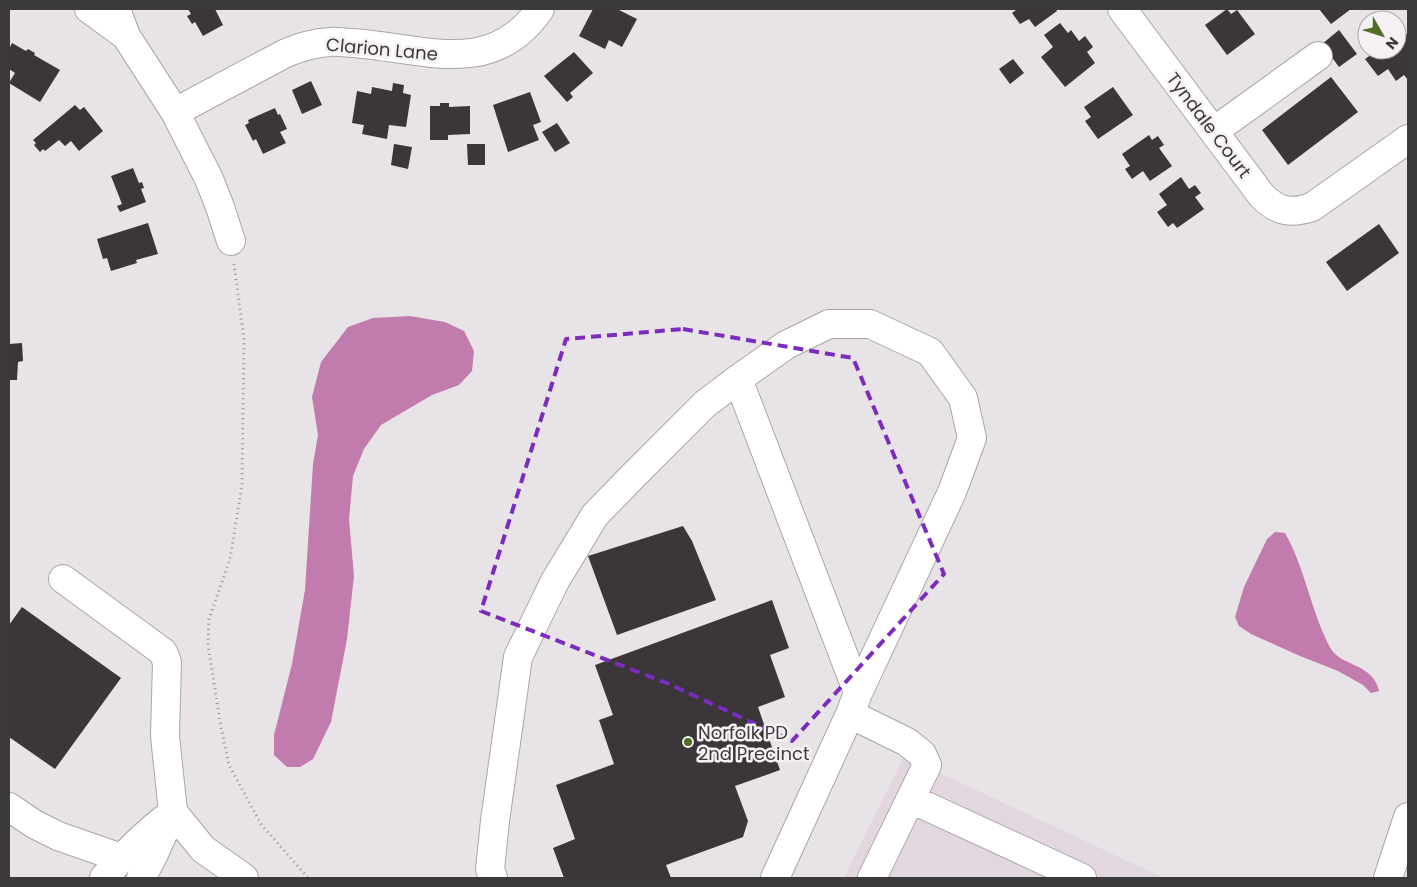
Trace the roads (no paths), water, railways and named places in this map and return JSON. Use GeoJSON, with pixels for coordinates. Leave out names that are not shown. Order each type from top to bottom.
{"type":"FeatureCollection","features":[{"type":"Feature","properties":{"kind":"street"},"geometry":{"type":"LineString","coordinates":[[89,9],[126,36]]}},
{"type":"Feature","properties":{"kind":"street"},"geometry":{"type":"LineString","coordinates":[[116,9],[126,36],[174,112],[209,179],[232,241]]}},
{"type":"Feature","properties":{"kind":"street","name":"Clarion Lane"},"geometry":{"type":"LineString","coordinates":[[174,112],[286,53],[305,45],[331,42],[376,45],[433,54],[468,54],[496,48],[513,38],[532,21],[540,9]]}},
{"type":"Feature","properties":{"kind":"street","name":"Tyndale Court"},"geometry":{"type":"LineString","coordinates":[[1122,9],[1262,196],[1270,204],[1284,210],[1298,211],[1312,207],[1408,139]]}},
{"type":"Feature","properties":{"kind":"street"},"geometry":{"type":"LineString","coordinates":[[1214,131],[1318,56]]}},
{"type":"Feature","properties":{"kind":"street"},"geometry":{"type":"LineString","coordinates":[[493,878],[490,869],[494,821],[518,657],[555,580],[595,516],[704,404],[786,344],[829,324],[870,324],[930,352],[963,398],[972,438],[952,492],[775,878]]}},
{"type":"Feature","properties":{"kind":"street"},"geometry":{"type":"LineString","coordinates":[[738,379],[854,704],[922,754],[927,765],[872,878]]}},
{"type":"Feature","properties":{"kind":"street"},"geometry":{"type":"LineString","coordinates":[[63,579],[163,652],[168,662],[165,736],[173,812],[141,878]]}},
{"type":"Feature","properties":{"kind":"street"},"geometry":{"type":"LineString","coordinates":[[911,799],[1082,878]]}},
{"type":"Feature","properties":{"kind":"street"},"geometry":{"type":"LineString","coordinates":[[9,807],[34,824],[112,868],[152,828],[173,812]]}},
{"type":"Feature","properties":{"kind":"street"},"geometry":{"type":"LineString","coordinates":[[173,812],[203,849],[244,878]]}},
{"type":"Feature","properties":{"kind":"street"},"geometry":{"type":"LineString","coordinates":[[1388,878],[1408,817]]}},
{"type":"Feature","properties":{"kind":"place","name":"Norfolk PD 2nd Precinct"},"geometry":{"type":"Point","coordinates":[688,742]}}]}
